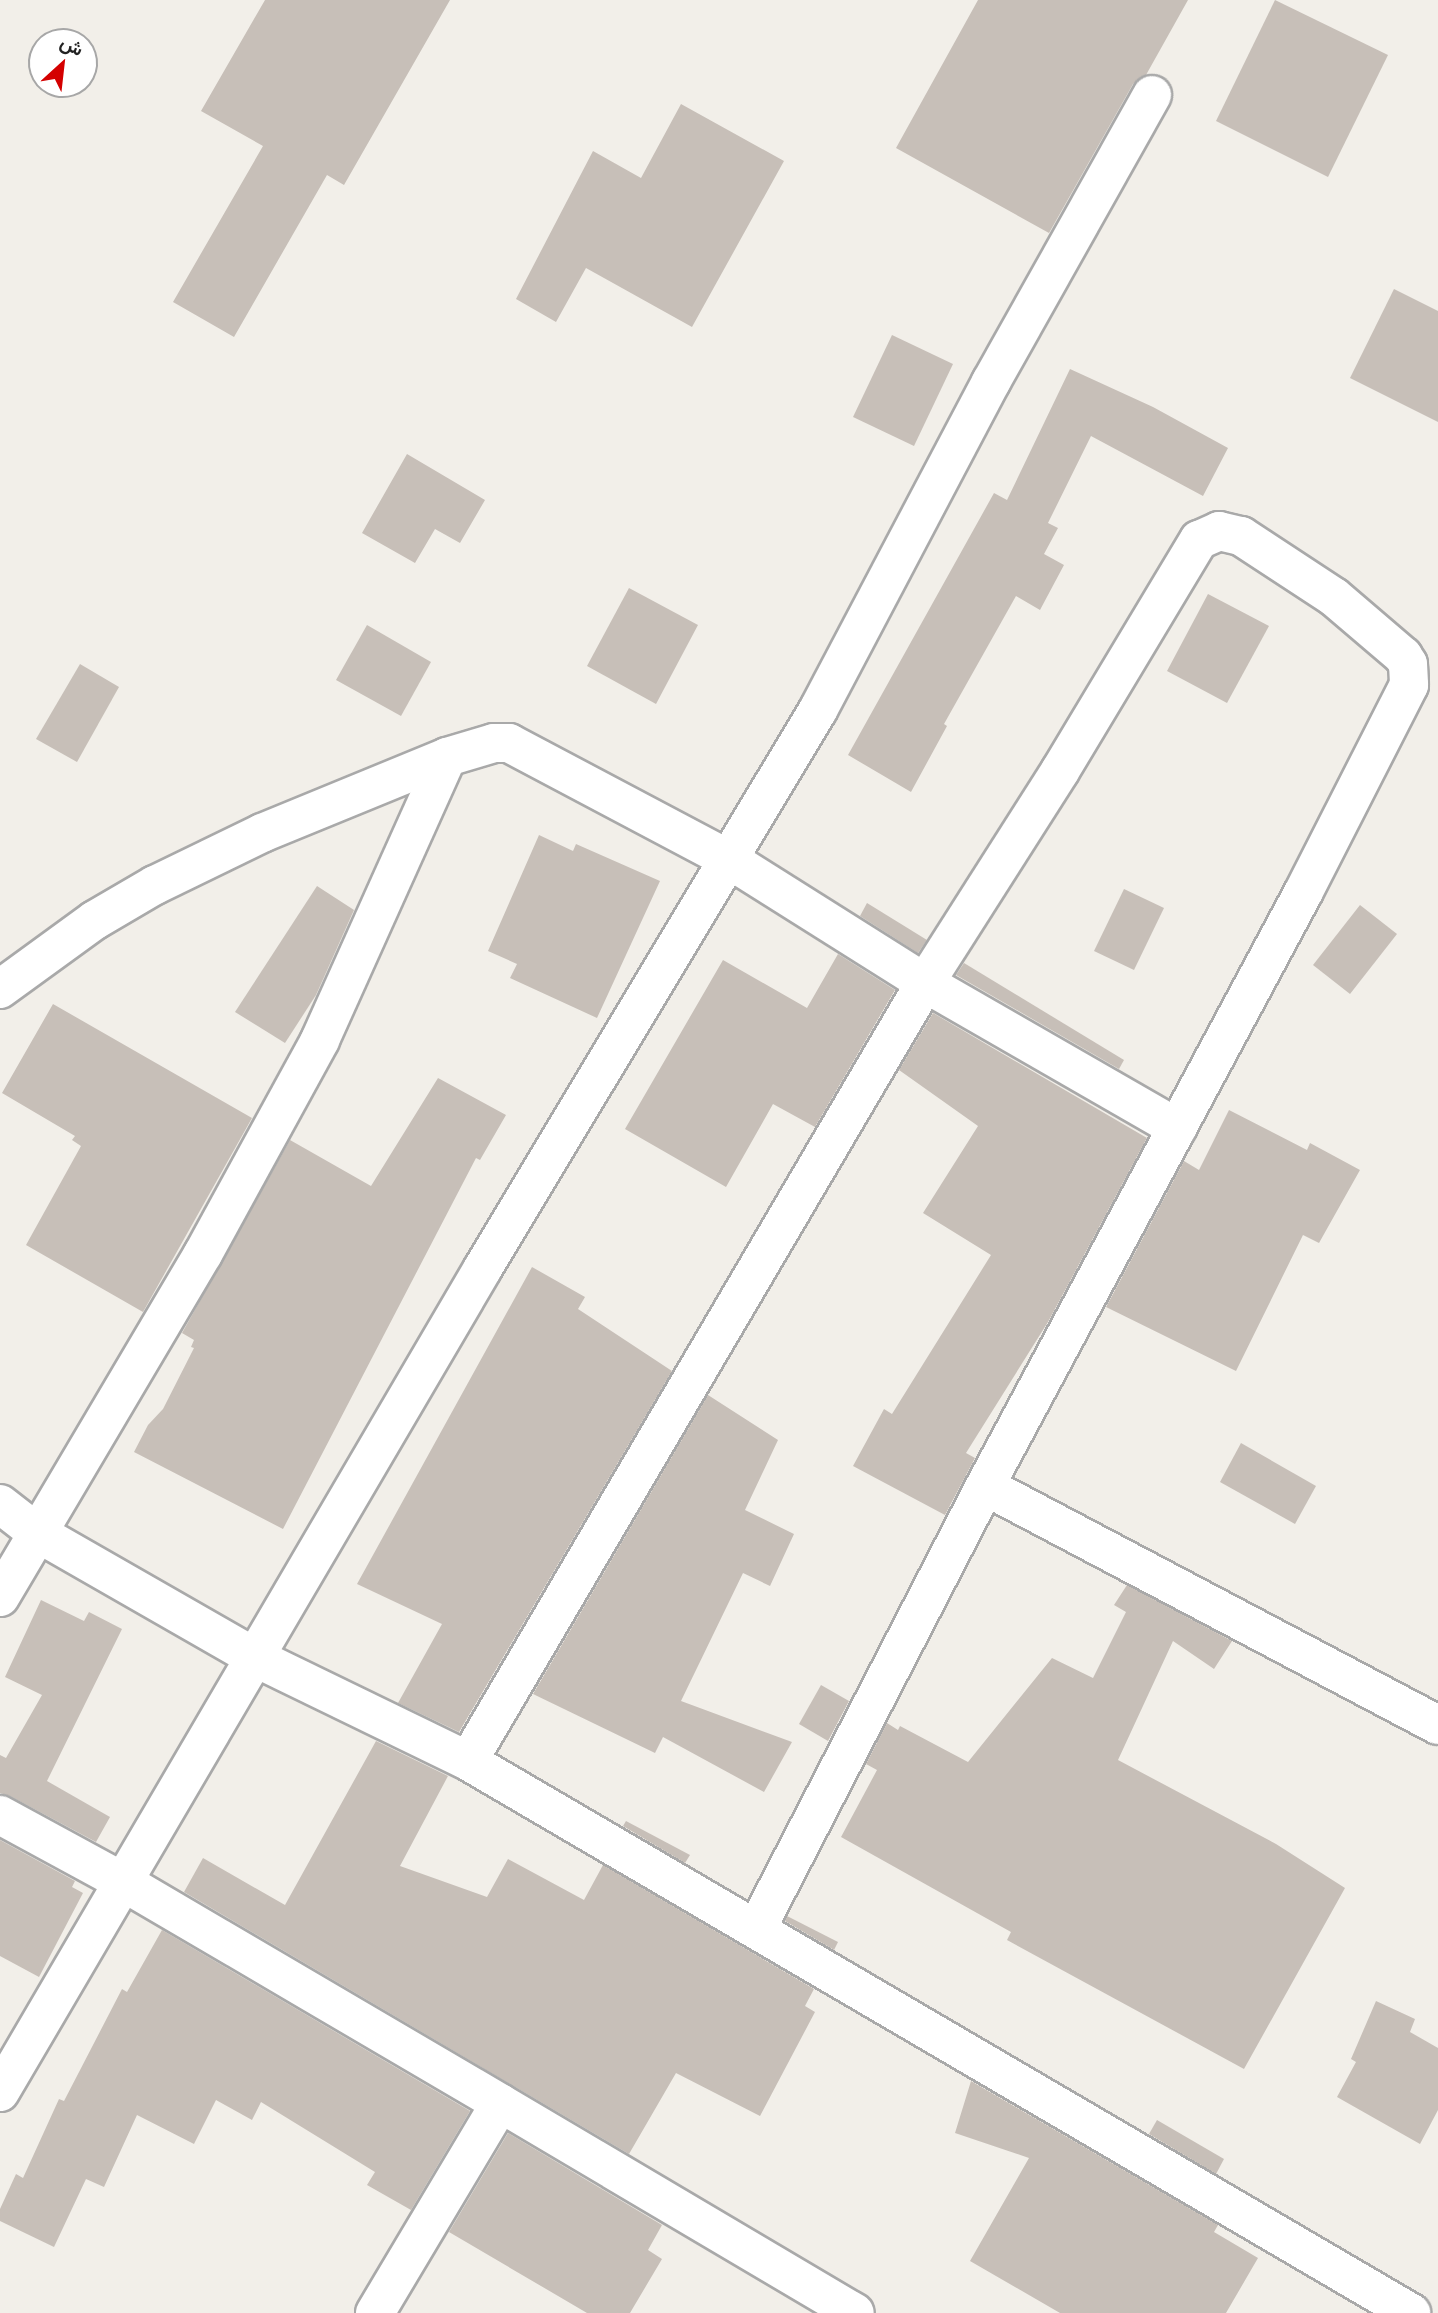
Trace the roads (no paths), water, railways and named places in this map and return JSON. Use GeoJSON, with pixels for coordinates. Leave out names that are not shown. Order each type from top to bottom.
{"type":"FeatureCollection","features":[{"type":"Feature","properties":{"kind":"street"},"geometry":{"type":"LineString","coordinates":[[0,2092],[125,1883],[483,1268],[818,710],[990,382],[1153,95]]}},
{"type":"Feature","properties":{"kind":"street"},"geometry":{"type":"LineString","coordinates":[[468,1761],[926,983],[1060,771],[1199,540],[1219,531],[1241,536],[1334,597],[1403,656],[1408,664],[1409,685],[1303,893],[985,1486],[756,1929]]}},
{"type":"Feature","properties":{"kind":"street"},"geometry":{"type":"LineString","coordinates":[[0,989],[94,920],[155,886],[262,833],[447,757],[494,743],[521,748],[730,860],[926,983],[1177,1128]]}},
{"type":"Feature","properties":{"kind":"street"},"geometry":{"type":"LineString","coordinates":[[0,1597],[36,1532],[203,1254],[320,1040],[447,757]]}},
{"type":"Feature","properties":{"kind":"street"},"geometry":{"type":"LineString","coordinates":[[985,1486],[1438,1725]]}},
{"type":"Feature","properties":{"kind":"street"},"geometry":{"type":"LineString","coordinates":[[0,1504],[36,1532],[256,1658],[468,1761],[1411,2313]]}},
{"type":"Feature","properties":{"kind":"street"},"geometry":{"type":"LineString","coordinates":[[0,1815],[125,1883],[855,2313]]}},
{"type":"Feature","properties":{"kind":"street"},"geometry":{"type":"LineString","coordinates":[[375,2313],[500,2103]]}}]}
